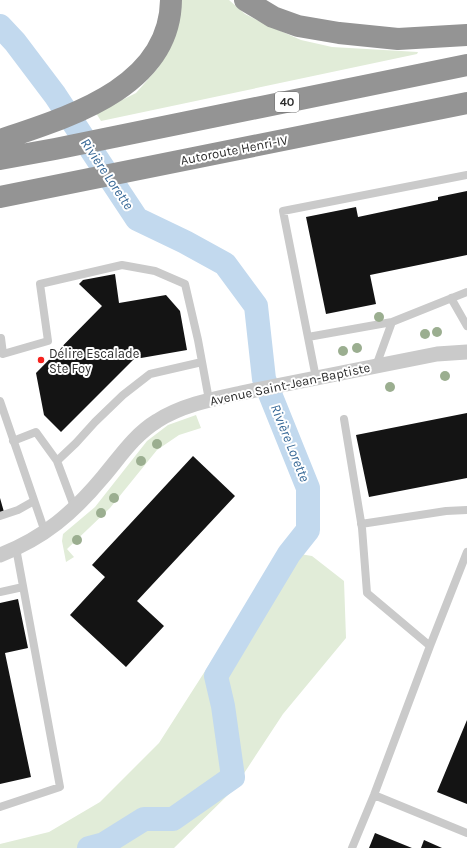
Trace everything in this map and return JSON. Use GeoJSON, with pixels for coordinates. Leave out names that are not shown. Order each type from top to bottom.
{"type":"FeatureCollection","features":[{"type":"Feature","properties":{"kind":"highway"},"geometry":{"type":"LineString","coordinates":[[0,140],[40,127],[91,106],[118,91],[143,70],[157,49],[168,28],[171,0]]}},
{"type":"Feature","properties":{"kind":"highway"},"geometry":{"type":"LineString","coordinates":[[245,0],[273,17],[285,22],[298,26],[339,33],[398,39],[467,35]]}},
{"type":"Feature","properties":{"kind":"highway"},"geometry":{"type":"LineString","coordinates":[[268,0],[311,23],[339,33]]}},
{"type":"Feature","properties":{"kind":"highway","name":"40"},"geometry":{"type":"LineString","coordinates":[[0,158],[55,149],[467,65]]}},
{"type":"Feature","properties":{"kind":"highway","name":"Autoroute Henri-IV"},"geometry":{"type":"LineString","coordinates":[[0,197],[467,103]]}},
{"type":"Feature","properties":{"kind":"street","name":"Avenue Saint-Jean-Baptiste"},"geometry":{"type":"LineString","coordinates":[[0,555],[16,548],[60,522],[75,509],[104,477],[124,450],[142,432],[156,421],[173,412],[209,400],[241,393],[437,354],[467,352]]}},
{"type":"Feature","properties":{"kind":"lane"},"geometry":{"type":"LineString","coordinates":[[316,378],[284,211],[467,175]]}},
{"type":"Feature","properties":{"kind":"lane"},"geometry":{"type":"LineString","coordinates":[[0,335],[2,355],[48,341],[40,284],[122,265],[155,271],[185,284],[209,400]]}},
{"type":"Feature","properties":{"kind":"lane"},"geometry":{"type":"LineString","coordinates":[[308,337],[392,322],[467,292]]}},
{"type":"Feature","properties":{"kind":"lane"},"geometry":{"type":"LineString","coordinates":[[451,298],[467,326]]}},
{"type":"Feature","properties":{"kind":"lane"},"geometry":{"type":"LineString","coordinates":[[376,366],[392,322]]}},
{"type":"Feature","properties":{"kind":"lane"},"geometry":{"type":"LineString","coordinates":[[57,461],[123,395],[150,374],[202,362]]}},
{"type":"Feature","properties":{"kind":"lane"},"geometry":{"type":"LineString","coordinates":[[0,401],[45,532]]}},
{"type":"Feature","properties":{"kind":"lane"},"geometry":{"type":"LineString","coordinates":[[344,419],[361,524],[367,593],[430,646]]}},
{"type":"Feature","properties":{"kind":"lane"},"geometry":{"type":"LineString","coordinates":[[13,442],[36,432],[57,461],[75,509]]}},
{"type":"Feature","properties":{"kind":"lane"},"geometry":{"type":"LineString","coordinates":[[0,516],[18,510],[34,501]]}},
{"type":"Feature","properties":{"kind":"lane"},"geometry":{"type":"LineString","coordinates":[[361,524],[467,510]]}},
{"type":"Feature","properties":{"kind":"lane"},"geometry":{"type":"LineString","coordinates":[[0,807],[60,787],[16,548]]}},
{"type":"Feature","properties":{"kind":"lane"},"geometry":{"type":"LineString","coordinates":[[352,848],[374,795],[467,552]]}},
{"type":"Feature","properties":{"kind":"lane"},"geometry":{"type":"LineString","coordinates":[[0,592],[23,586]]}},
{"type":"Feature","properties":{"kind":"lane"},"geometry":{"type":"LineString","coordinates":[[374,795],[467,833]]}},
{"type":"Feature","properties":{"kind":"green space"},"geometry":{"type":"Polygon","coordinates":[[[180,0],[229,0],[245,14],[267,25],[301,40],[332,47],[418,52],[417,54],[101,121],[96,113],[136,93],[158,68],[172,41],[180,0]]]}},
{"type":"Feature","properties":{"kind":"green space"},"geometry":{"type":"Polygon","coordinates":[[[196,415],[201,428],[179,435],[157,450],[110,508],[67,549],[74,557],[66,562],[62,541],[63,534],[95,507],[147,441],[168,425],[196,415]]]}},
{"type":"Feature","properties":{"kind":"green space"},"geometry":{"type":"Polygon","coordinates":[[[282,551],[312,556],[344,581],[346,638],[283,714],[233,790],[174,848],[0,848],[0,844],[49,832],[100,802],[159,743],[282,551]]]}},
{"type":"Feature","properties":{"kind":"building"},"geometry":{"type":"Polygon","coordinates":[[[467,191],[467,255],[370,275],[376,304],[326,314],[306,217],[356,207],[358,217],[438,200],[438,197],[467,191]]]}},
{"type":"Feature","properties":{"kind":"building"},"geometry":{"type":"Polygon","coordinates":[[[115,274],[119,303],[166,295],[180,311],[187,350],[141,358],[138,355],[61,432],[44,415],[36,373],[102,306],[79,284],[83,280],[115,274]]]}},
{"type":"Feature","properties":{"kind":"building"},"geometry":{"type":"Polygon","coordinates":[[[467,413],[467,478],[369,497],[356,435],[467,413]]]}},
{"type":"Feature","properties":{"kind":"building"},"geometry":{"type":"Polygon","coordinates":[[[193,456],[235,496],[137,601],[164,626],[126,667],[70,615],[105,577],[92,565],[193,456]]]}},
{"type":"Feature","properties":{"kind":"building"},"geometry":{"type":"Polygon","coordinates":[[[0,498],[4,512],[0,513],[0,498]]]}},
{"type":"Feature","properties":{"kind":"building"},"geometry":{"type":"Polygon","coordinates":[[[18,599],[28,648],[5,653],[31,777],[0,784],[0,603],[18,599]]]}},
{"type":"Feature","properties":{"kind":"building"},"geometry":{"type":"Polygon","coordinates":[[[467,720],[467,804],[437,792],[467,720]]]}},
{"type":"Feature","properties":{"kind":"building"},"geometry":{"type":"Polygon","coordinates":[[[375,833],[412,848],[369,848],[375,833]]]}},
{"type":"Feature","properties":{"kind":"building"},"geometry":{"type":"Polygon","coordinates":[[[424,840],[442,848],[421,848],[424,840]]]}},
{"type":"Feature","properties":{"kind":"waterway","name":"Rivière Lorette"},"geometry":{"type":"LineString","coordinates":[[0,26],[15,42],[55,95],[137,219],[185,242],[225,264],[256,306],[264,379],[308,488],[308,530],[289,554],[216,676],[223,706],[233,777],[173,819],[144,819],[104,844],[89,848]]}},
{"type":"Feature","properties":{"kind":"place","name":"Délire Escalade Ste Foy"},"geometry":{"type":"Point","coordinates":[41,360]}}]}
